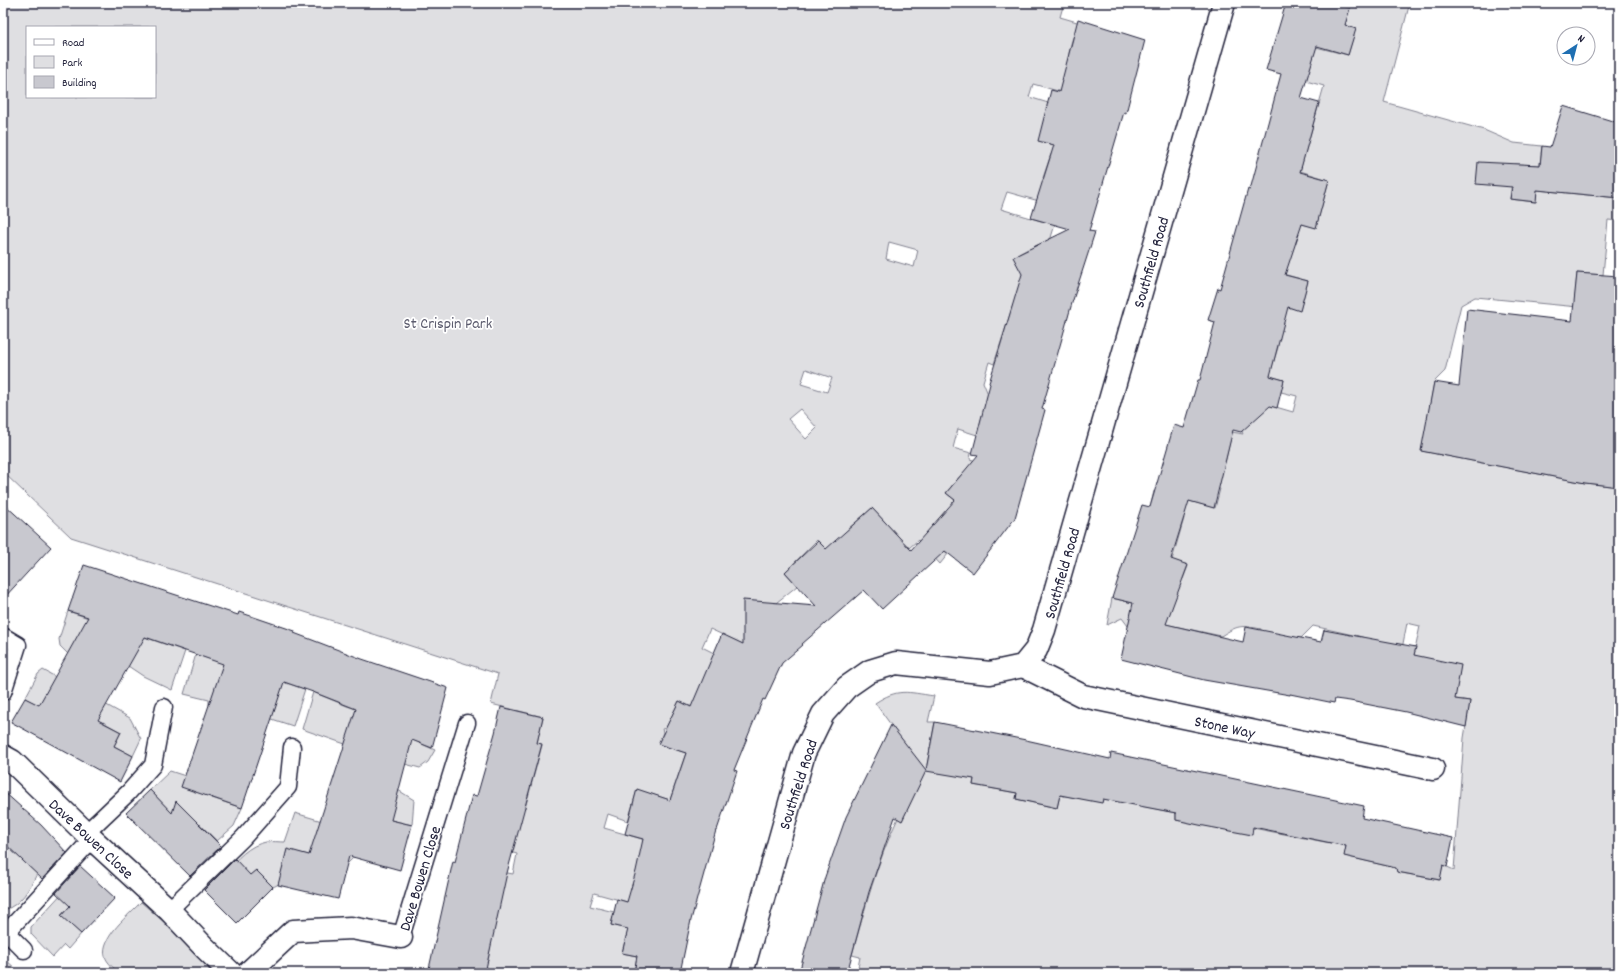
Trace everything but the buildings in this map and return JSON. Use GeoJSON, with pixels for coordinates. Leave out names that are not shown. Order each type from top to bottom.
{"type":"FeatureCollection","features":[{"type":"Feature","properties":{"kind":"street","name":"Southfield Road"},"geometry":{"type":"LineString","coordinates":[[742,973],[804,753],[823,714],[842,692],[870,671],[896,662],[990,673],[1023,666],[1036,650],[1044,630],[1224,3]]}},
{"type":"Feature","properties":{"kind":"street","name":"Stone Way"},"geometry":{"type":"LineString","coordinates":[[1023,666],[1083,696],[1433,769]]}},
{"type":"Feature","properties":{"kind":"street","name":"Dave Bowen Close"},"geometry":{"type":"LineString","coordinates":[[3,756],[12,761],[89,836],[169,910],[231,973]]}},
{"type":"Feature","properties":{"kind":"street","name":"Dave Bowen Close"},"geometry":{"type":"LineString","coordinates":[[248,973],[292,931],[351,928],[401,938]]}},
{"type":"Feature","properties":{"kind":"lane"},"geometry":{"type":"LineString","coordinates":[[3,636],[18,646],[3,692]]}},
{"type":"Feature","properties":{"kind":"lane"},"geometry":{"type":"LineString","coordinates":[[24,950],[5,930],[153,765],[164,707]]}},
{"type":"Feature","properties":{"kind":"lane","name":"Dave Bowen Close"},"geometry":{"type":"LineString","coordinates":[[401,938],[467,723]]}},
{"type":"Feature","properties":{"kind":"lane"},"geometry":{"type":"LineString","coordinates":[[169,910],[243,838],[288,787],[292,747]]}},
{"type":"Feature","properties":{"kind":"green space","name":"St Crispin Park"},"geometry":{"type":"Polygon","coordinates":[[[3,3],[1064,3],[1060,17],[1077,22],[1080,25],[1072,39],[1070,48],[1065,93],[1033,84],[1029,97],[1061,107],[1062,147],[1060,157],[1051,154],[1043,178],[1050,180],[1046,203],[1007,192],[1001,209],[1041,221],[1056,221],[1046,254],[1028,249],[1019,254],[1016,263],[1069,310],[1067,321],[1013,305],[994,364],[989,362],[983,382],[988,394],[977,435],[958,429],[953,448],[971,453],[970,459],[982,463],[960,476],[946,493],[966,509],[925,534],[948,554],[940,564],[918,540],[909,548],[872,508],[848,529],[847,571],[817,540],[785,572],[797,586],[766,611],[747,646],[710,629],[702,647],[714,653],[705,713],[679,701],[666,728],[662,729],[663,732],[659,744],[686,753],[670,800],[637,790],[628,821],[608,814],[604,828],[649,841],[634,904],[594,893],[590,906],[614,912],[611,925],[644,932],[626,936],[622,953],[637,956],[634,973],[471,973],[488,961],[490,949],[491,870],[513,874],[517,854],[491,847],[501,802],[525,808],[542,745],[537,743],[543,717],[491,704],[498,674],[71,537],[3,472],[3,3]],[[889,242],[886,259],[914,267],[918,250],[889,242]],[[806,369],[801,384],[827,392],[832,378],[806,369]],[[800,409],[788,419],[806,439],[817,428],[800,409]]]}},
{"type":"Feature","properties":{"kind":"green space"},"geometry":{"type":"Polygon","coordinates":[[[1344,3],[1400,3],[1409,6],[1384,102],[1484,130],[1514,143],[1542,146],[1540,165],[1514,164],[1510,199],[1535,202],[1537,190],[1619,198],[1619,221],[1608,220],[1603,275],[1577,273],[1575,297],[1619,311],[1475,297],[1461,305],[1445,371],[1434,382],[1422,451],[1585,483],[1619,487],[1619,973],[857,973],[860,957],[852,955],[872,885],[898,818],[902,821],[909,805],[894,729],[875,703],[883,698],[897,693],[903,692],[934,696],[928,722],[935,722],[927,765],[948,768],[974,779],[973,785],[1017,793],[1016,799],[1057,808],[1060,795],[1102,802],[1103,798],[1176,813],[1176,820],[1253,828],[1346,846],[1345,856],[1396,868],[1397,872],[1439,880],[1443,865],[1454,870],[1464,738],[1470,701],[1455,699],[1414,655],[1420,626],[1407,623],[1401,654],[1362,637],[1313,626],[1301,638],[1259,644],[1261,629],[1249,627],[1236,628],[1221,636],[1150,621],[1147,631],[1128,626],[1122,618],[1107,625],[1112,598],[1141,605],[1168,574],[1183,579],[1188,566],[1172,560],[1184,518],[1150,508],[1154,491],[1215,508],[1220,489],[1216,488],[1210,460],[1225,463],[1232,432],[1243,434],[1242,432],[1247,417],[1269,405],[1293,412],[1297,396],[1281,392],[1284,380],[1253,372],[1271,370],[1278,347],[1269,302],[1300,310],[1308,281],[1272,271],[1302,224],[1316,227],[1329,180],[1300,171],[1324,86],[1306,81],[1316,47],[1348,55],[1355,29],[1345,25],[1350,8],[1343,6],[1344,3]]]}},
{"type":"Feature","properties":{"kind":"green space"},"geometry":{"type":"Polygon","coordinates":[[[68,611],[185,651],[172,690],[143,676],[122,662],[68,654],[60,646],[59,639],[68,611]]]}},
{"type":"Feature","properties":{"kind":"green space"},"geometry":{"type":"Polygon","coordinates":[[[196,654],[305,689],[293,726],[266,717],[240,717],[209,705],[209,700],[184,694],[196,654]]]}},
{"type":"Feature","properties":{"kind":"green space"},"geometry":{"type":"Polygon","coordinates":[[[43,670],[130,718],[141,739],[133,756],[114,746],[121,732],[103,722],[96,736],[25,698],[38,674],[43,670]]]}},
{"type":"Feature","properties":{"kind":"green space"},"geometry":{"type":"Polygon","coordinates":[[[313,692],[347,706],[416,728],[413,740],[435,750],[428,762],[420,768],[375,756],[398,790],[414,800],[412,825],[366,814],[354,857],[347,864],[287,850],[279,884],[273,887],[256,870],[240,885],[226,871],[244,853],[254,846],[266,842],[285,842],[295,813],[322,821],[345,744],[302,729],[313,692]]]}},
{"type":"Feature","properties":{"kind":"green space"},"geometry":{"type":"Polygon","coordinates":[[[170,771],[216,786],[212,798],[242,808],[234,826],[217,841],[200,824],[191,833],[150,790],[170,771]]]}},
{"type":"Feature","properties":{"kind":"green space"},"geometry":{"type":"Polygon","coordinates":[[[3,842],[37,874],[24,896],[10,908],[4,910],[3,909],[3,842]]]}},
{"type":"Feature","properties":{"kind":"green space"},"geometry":{"type":"Polygon","coordinates":[[[64,891],[75,901],[61,915],[81,934],[68,949],[64,945],[53,957],[31,934],[31,927],[64,891]]]}},
{"type":"Feature","properties":{"kind":"green space"},"geometry":{"type":"Polygon","coordinates":[[[141,902],[190,945],[209,968],[209,973],[119,973],[107,961],[105,949],[111,934],[123,919],[141,902]]]}},
{"type":"Feature","properties":{"kind":"green space"},"geometry":{"type":"Polygon","coordinates":[[[3,957],[20,973],[3,973],[3,957]]]}}]}
